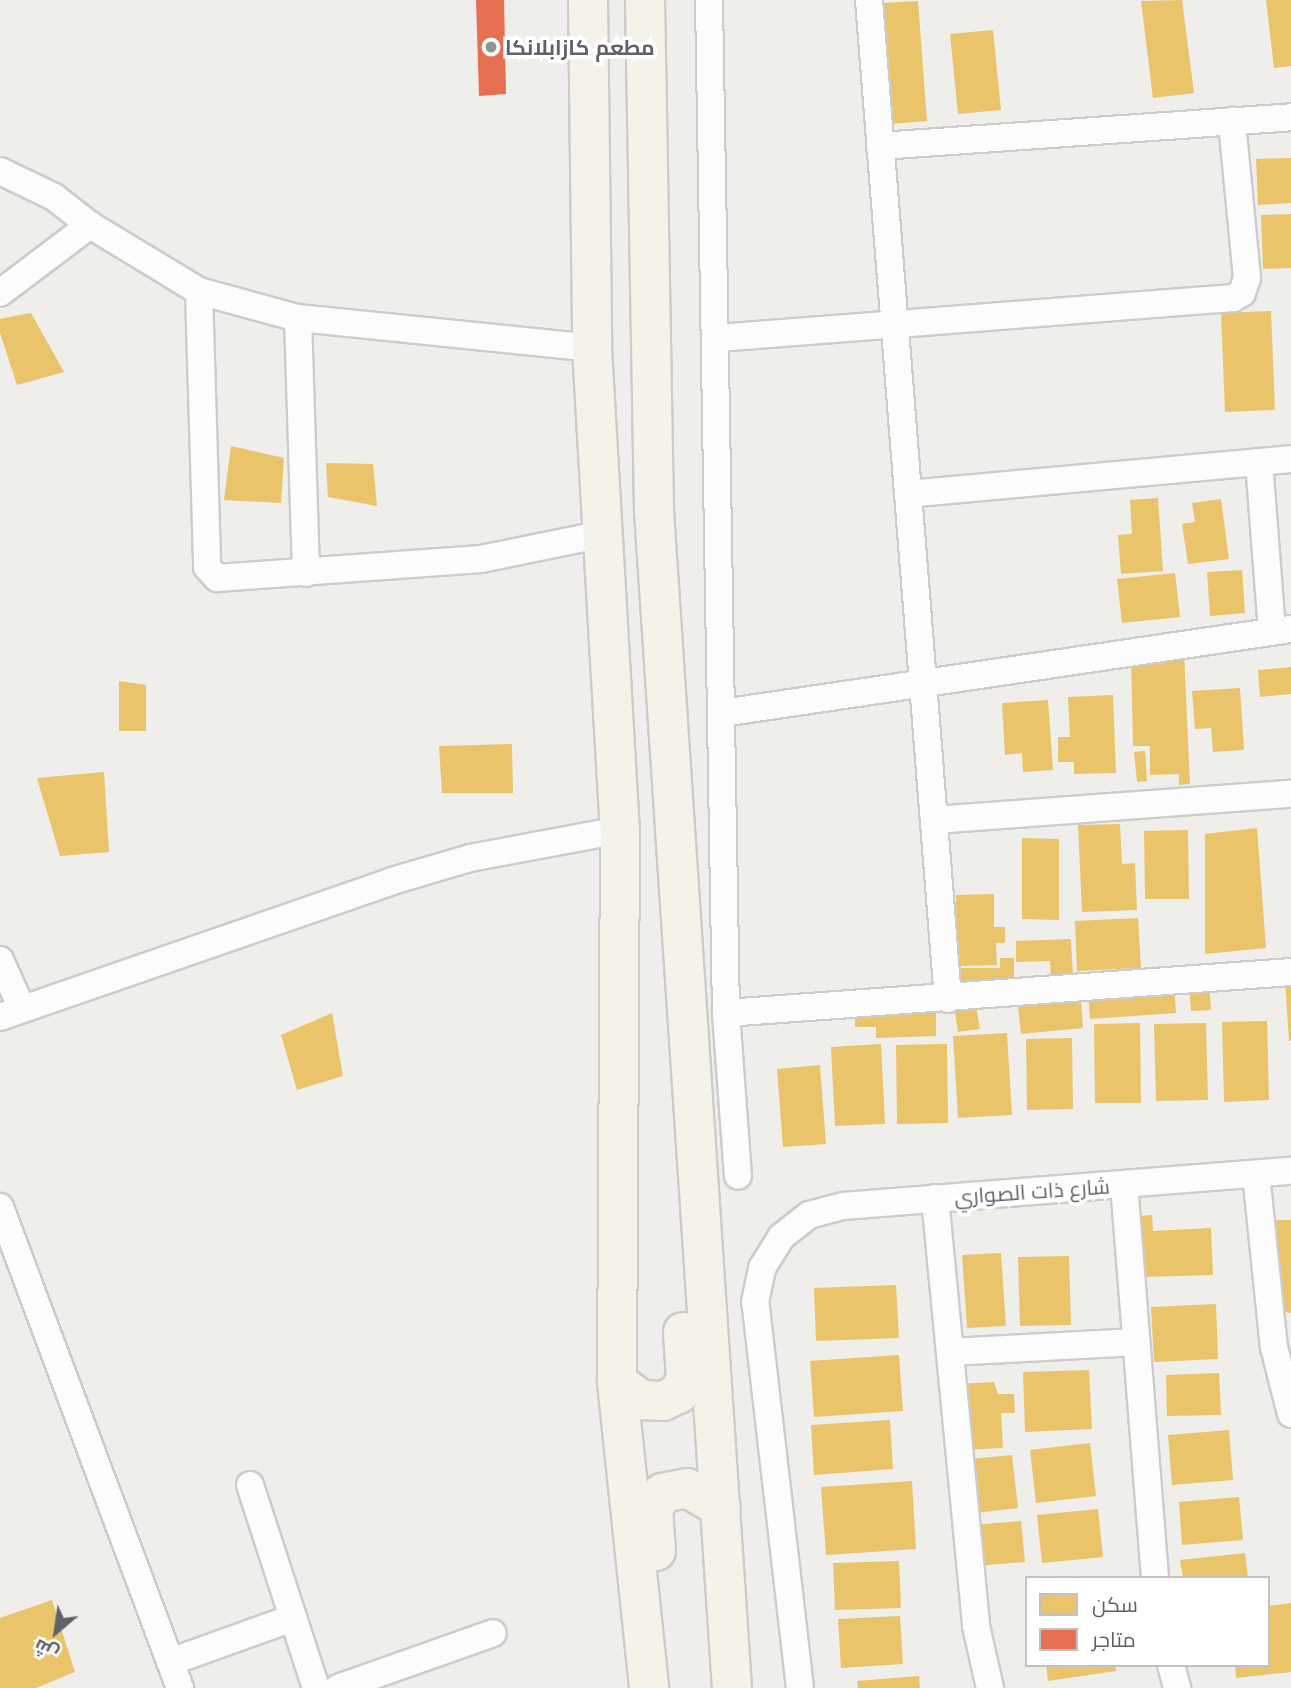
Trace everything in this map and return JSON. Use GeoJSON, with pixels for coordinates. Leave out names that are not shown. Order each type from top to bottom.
{"type":"FeatureCollection","features":[{"type":"Feature","properties":{"kind":"main road"},"geometry":{"type":"LineString","coordinates":[[588,0],[592,348],[600,535],[620,830],[617,1382],[647,1672]]}},
{"type":"Feature","properties":{"kind":"main road"},"geometry":{"type":"LineString","coordinates":[[645,0],[654,511],[732,1688]]}},
{"type":"Feature","properties":{"kind":"main road"},"geometry":{"type":"LineString","coordinates":[[617,1382],[632,1396],[652,1402],[671,1399],[683,1387],[677,1217],[696,1174]]}},
{"type":"Feature","properties":{"kind":"main road"},"geometry":{"type":"LineString","coordinates":[[647,1672],[661,1606],[653,1516],[657,1498],[667,1490],[687,1488],[721,1508]]}},
{"type":"Feature","properties":{"kind":"street"},"geometry":{"type":"LineString","coordinates":[[709,0],[718,338],[726,1013],[738,1176]]}},
{"type":"Feature","properties":{"kind":"street"},"geometry":{"type":"LineString","coordinates":[[869,0],[948,999]]}},
{"type":"Feature","properties":{"kind":"street"},"geometry":{"type":"LineString","coordinates":[[880,146],[1291,117]]}},
{"type":"Feature","properties":{"kind":"street"},"geometry":{"type":"LineString","coordinates":[[718,338],[1233,298],[1242,293],[1247,278],[1232,121]]}},
{"type":"Feature","properties":{"kind":"street"},"geometry":{"type":"LineString","coordinates":[[0,172],[54,197],[90,225],[199,290],[298,318],[592,348]]}},
{"type":"Feature","properties":{"kind":"street"},"geometry":{"type":"LineString","coordinates":[[0,293],[90,225]]}},
{"type":"Feature","properties":{"kind":"street"},"geometry":{"type":"LineString","coordinates":[[199,290],[207,567],[224,579],[481,559],[600,535]]}},
{"type":"Feature","properties":{"kind":"street"},"geometry":{"type":"LineString","coordinates":[[298,318],[306,573]]}},
{"type":"Feature","properties":{"kind":"street"},"geometry":{"type":"LineString","coordinates":[[908,494],[1291,459]]}},
{"type":"Feature","properties":{"kind":"street"},"geometry":{"type":"LineString","coordinates":[[722,713],[1282,629],[1259,462]]}},
{"type":"Feature","properties":{"kind":"street"},"geometry":{"type":"LineString","coordinates":[[934,820],[1291,794]]}},
{"type":"Feature","properties":{"kind":"street"},"geometry":{"type":"LineString","coordinates":[[0,960],[11,1013],[366,888],[470,858],[620,830]]}},
{"type":"Feature","properties":{"kind":"street"},"geometry":{"type":"LineString","coordinates":[[726,1013],[948,999],[1291,972]]}},
{"type":"Feature","properties":{"kind":"street","name":"شارع ذات الصواري"},"geometry":{"type":"LineString","coordinates":[[800,1688],[754,1302],[762,1268],[781,1237],[826,1209],[1291,1171]]}},
{"type":"Feature","properties":{"kind":"street"},"geometry":{"type":"LineString","coordinates":[[1256,1174],[1274,1347],[1291,1414]]}},
{"type":"Feature","properties":{"kind":"street"},"geometry":{"type":"LineString","coordinates":[[1124,1184],[1133,1342],[1155,1576]]}},
{"type":"Feature","properties":{"kind":"street"},"geometry":{"type":"LineString","coordinates":[[935,1199],[976,1626],[990,1688]]}},
{"type":"Feature","properties":{"kind":"street"},"geometry":{"type":"LineString","coordinates":[[0,1207],[180,1688]]}},
{"type":"Feature","properties":{"kind":"street"},"geometry":{"type":"LineString","coordinates":[[950,1352],[1133,1342]]}},
{"type":"Feature","properties":{"kind":"street"},"geometry":{"type":"LineString","coordinates":[[250,1485],[316,1688]]}},
{"type":"Feature","properties":{"kind":"street"},"geometry":{"type":"LineString","coordinates":[[170,1662],[293,1618]]}},
{"type":"Feature","properties":{"kind":"street"},"geometry":{"type":"LineString","coordinates":[[338,1688],[493,1633]]}},
{"type":"Feature","properties":{"kind":"street"},"geometry":{"type":"LineString","coordinates":[[1172,1667],[1177,1688]]}},
{"type":"Feature","properties":{"kind":"building: سكن"},"geometry":{"type":"Polygon","coordinates":[[[1182,0],[1194,93],[1153,98],[1141,1],[1182,0]]]}},
{"type":"Feature","properties":{"kind":"building: سكن"},"geometry":{"type":"Polygon","coordinates":[[[1266,0],[1291,0],[1291,66],[1274,68],[1266,0]]]}},
{"type":"Feature","properties":{"kind":"building: سكن"},"geometry":{"type":"Polygon","coordinates":[[[918,1],[927,121],[890,124],[881,3],[918,1]]]}},
{"type":"Feature","properties":{"kind":"building: سكن"},"geometry":{"type":"Polygon","coordinates":[[[993,30],[1001,110],[958,114],[950,34],[993,30]]]}},
{"type":"Feature","properties":{"kind":"building: سكن"},"geometry":{"type":"Polygon","coordinates":[[[1291,158],[1291,203],[1258,205],[1256,159],[1291,158]]]}},
{"type":"Feature","properties":{"kind":"building: سكن"},"geometry":{"type":"Polygon","coordinates":[[[1291,214],[1291,268],[1263,269],[1261,215],[1291,214]]]}},
{"type":"Feature","properties":{"kind":"building: سكن"},"geometry":{"type":"Polygon","coordinates":[[[1271,311],[1275,410],[1225,412],[1221,313],[1271,311]]]}},
{"type":"Feature","properties":{"kind":"building: سكن"},"geometry":{"type":"Polygon","coordinates":[[[31,313],[64,372],[17,385],[0,333],[0,319],[31,313]]]}},
{"type":"Feature","properties":{"kind":"building: سكن"},"geometry":{"type":"Polygon","coordinates":[[[231,446],[284,458],[281,503],[224,500],[231,446]]]}},
{"type":"Feature","properties":{"kind":"building: سكن"},"geometry":{"type":"Polygon","coordinates":[[[326,463],[373,464],[377,506],[328,497],[326,463]]]}},
{"type":"Feature","properties":{"kind":"building: سكن"},"geometry":{"type":"Polygon","coordinates":[[[1158,498],[1163,571],[1121,574],[1118,535],[1132,534],[1130,500],[1158,498]]]}},
{"type":"Feature","properties":{"kind":"building: سكن"},"geometry":{"type":"Polygon","coordinates":[[[1221,499],[1229,559],[1188,564],[1182,524],[1195,522],[1192,503],[1221,499]]]}},
{"type":"Feature","properties":{"kind":"building: سكن"},"geometry":{"type":"Polygon","coordinates":[[[1242,570],[1245,613],[1210,616],[1207,572],[1242,570]]]}},
{"type":"Feature","properties":{"kind":"building: سكن"},"geometry":{"type":"Polygon","coordinates":[[[1175,573],[1180,617],[1122,623],[1117,579],[1175,573]]]}},
{"type":"Feature","properties":{"kind":"building: سكن"},"geometry":{"type":"Polygon","coordinates":[[[1184,653],[1190,784],[1179,785],[1179,774],[1150,775],[1150,746],[1133,746],[1131,656],[1184,653]]]}},
{"type":"Feature","properties":{"kind":"building: سكن"},"geometry":{"type":"Polygon","coordinates":[[[1291,667],[1291,694],[1260,697],[1258,670],[1291,667]]]}},
{"type":"Feature","properties":{"kind":"building: سكن"},"geometry":{"type":"Polygon","coordinates":[[[119,681],[146,685],[146,731],[119,731],[119,681]]]}},
{"type":"Feature","properties":{"kind":"building: سكن"},"geometry":{"type":"Polygon","coordinates":[[[1240,688],[1244,750],[1213,752],[1211,728],[1195,729],[1192,691],[1240,688]]]}},
{"type":"Feature","properties":{"kind":"building: سكن"},"geometry":{"type":"Polygon","coordinates":[[[1113,695],[1116,773],[1074,774],[1074,762],[1058,762],[1058,737],[1070,737],[1068,697],[1113,695]]]}},
{"type":"Feature","properties":{"kind":"building: سكن"},"geometry":{"type":"Polygon","coordinates":[[[1048,700],[1053,770],[1023,772],[1022,753],[1005,755],[1002,703],[1048,700]]]}},
{"type":"Feature","properties":{"kind":"building: سكن"},"geometry":{"type":"Polygon","coordinates":[[[512,744],[513,793],[442,793],[439,746],[512,744]]]}},
{"type":"Feature","properties":{"kind":"building: سكن"},"geometry":{"type":"Polygon","coordinates":[[[1145,751],[1147,781],[1137,782],[1134,752],[1145,751]]]}},
{"type":"Feature","properties":{"kind":"building: سكن"},"geometry":{"type":"Polygon","coordinates":[[[104,772],[109,852],[60,856],[37,778],[104,772]]]}},
{"type":"Feature","properties":{"kind":"building: سكن"},"geometry":{"type":"Polygon","coordinates":[[[1120,824],[1122,864],[1135,863],[1137,910],[1082,912],[1078,825],[1120,824]]]}},
{"type":"Feature","properties":{"kind":"building: سكن"},"geometry":{"type":"Polygon","coordinates":[[[1257,828],[1266,948],[1205,954],[1205,834],[1257,828]]]}},
{"type":"Feature","properties":{"kind":"building: سكن"},"geometry":{"type":"Polygon","coordinates":[[[1188,830],[1189,899],[1145,899],[1144,831],[1188,830]]]}},
{"type":"Feature","properties":{"kind":"building: سكن"},"geometry":{"type":"Polygon","coordinates":[[[1022,838],[1059,839],[1059,920],[1022,919],[1022,838]]]}},
{"type":"Feature","properties":{"kind":"building: سكن"},"geometry":{"type":"Polygon","coordinates":[[[994,894],[994,927],[1005,927],[1005,943],[996,943],[997,965],[957,966],[956,895],[994,894]]]}},
{"type":"Feature","properties":{"kind":"building: سكن"},"geometry":{"type":"Polygon","coordinates":[[[1138,918],[1141,968],[1077,971],[1075,921],[1138,918]]]}},
{"type":"Feature","properties":{"kind":"building: سكن"},"geometry":{"type":"Polygon","coordinates":[[[1071,939],[1073,977],[1051,977],[1050,961],[1016,962],[1016,941],[1071,939]]]}},
{"type":"Feature","properties":{"kind":"building: سكن"},"geometry":{"type":"Polygon","coordinates":[[[1000,958],[1014,958],[1014,981],[956,981],[956,968],[1000,968],[1000,958]]]}},
{"type":"Feature","properties":{"kind":"building: سكن"},"geometry":{"type":"Polygon","coordinates":[[[1285,979],[1291,979],[1291,1041],[1289,1041],[1285,979]]]}},
{"type":"Feature","properties":{"kind":"building: سكن"},"geometry":{"type":"Polygon","coordinates":[[[1209,980],[1211,1010],[1191,1011],[1189,981],[1209,980]]]}},
{"type":"Feature","properties":{"kind":"building: سكن"},"geometry":{"type":"Polygon","coordinates":[[[1174,984],[1176,1013],[1090,1019],[1088,991],[1174,984]]]}},
{"type":"Feature","properties":{"kind":"building: سكن"},"geometry":{"type":"Polygon","coordinates":[[[975,1001],[980,1029],[958,1032],[954,1005],[975,1001]]]}},
{"type":"Feature","properties":{"kind":"building: سكن"},"geometry":{"type":"Polygon","coordinates":[[[1081,1001],[1083,1028],[1021,1034],[1018,1007],[1081,1001]]]}},
{"type":"Feature","properties":{"kind":"building: سكن"},"geometry":{"type":"Polygon","coordinates":[[[936,1008],[936,1036],[876,1038],[876,1027],[855,1027],[855,1010],[936,1008]]]}},
{"type":"Feature","properties":{"kind":"building: سكن"},"geometry":{"type":"Polygon","coordinates":[[[332,1013],[343,1076],[297,1090],[281,1035],[332,1013]]]}},
{"type":"Feature","properties":{"kind":"building: سكن"},"geometry":{"type":"Polygon","coordinates":[[[1267,1021],[1269,1100],[1224,1102],[1222,1022],[1267,1021]]]}},
{"type":"Feature","properties":{"kind":"building: سكن"},"geometry":{"type":"Polygon","coordinates":[[[1140,1023],[1141,1103],[1095,1103],[1094,1024],[1140,1023]]]}},
{"type":"Feature","properties":{"kind":"building: سكن"},"geometry":{"type":"Polygon","coordinates":[[[1206,1023],[1208,1100],[1156,1101],[1154,1024],[1206,1023]]]}},
{"type":"Feature","properties":{"kind":"building: سكن"},"geometry":{"type":"Polygon","coordinates":[[[1007,1033],[1012,1115],[958,1118],[953,1036],[1007,1033]]]}},
{"type":"Feature","properties":{"kind":"building: سكن"},"geometry":{"type":"Polygon","coordinates":[[[1072,1038],[1073,1109],[1027,1110],[1026,1039],[1072,1038]]]}},
{"type":"Feature","properties":{"kind":"building: سكن"},"geometry":{"type":"Polygon","coordinates":[[[881,1044],[885,1124],[835,1126],[831,1047],[881,1044]]]}},
{"type":"Feature","properties":{"kind":"building: سكن"},"geometry":{"type":"Polygon","coordinates":[[[947,1044],[948,1123],[897,1124],[896,1045],[947,1044]]]}},
{"type":"Feature","properties":{"kind":"building: سكن"},"geometry":{"type":"Polygon","coordinates":[[[820,1065],[826,1144],[783,1147],[777,1069],[820,1065]]]}},
{"type":"Feature","properties":{"kind":"building: سكن"},"geometry":{"type":"Polygon","coordinates":[[[1152,1215],[1153,1231],[1211,1228],[1213,1275],[1143,1277],[1140,1216],[1152,1215]]]}},
{"type":"Feature","properties":{"kind":"building: سكن"},"geometry":{"type":"Polygon","coordinates":[[[1271,1220],[1291,1220],[1291,1313],[1277,1310],[1271,1220]]]}},
{"type":"Feature","properties":{"kind":"building: سكن"},"geometry":{"type":"Polygon","coordinates":[[[1001,1253],[1006,1326],[967,1328],[962,1255],[1001,1253]]]}},
{"type":"Feature","properties":{"kind":"building: سكن"},"geometry":{"type":"Polygon","coordinates":[[[1069,1256],[1071,1325],[1020,1326],[1018,1257],[1069,1256]]]}},
{"type":"Feature","properties":{"kind":"building: سكن"},"geometry":{"type":"Polygon","coordinates":[[[896,1285],[899,1338],[816,1341],[814,1288],[896,1285]]]}},
{"type":"Feature","properties":{"kind":"building: سكن"},"geometry":{"type":"Polygon","coordinates":[[[1216,1304],[1218,1359],[1154,1362],[1151,1307],[1216,1304]]]}},
{"type":"Feature","properties":{"kind":"building: سكن"},"geometry":{"type":"Polygon","coordinates":[[[899,1355],[903,1411],[814,1417],[810,1361],[899,1355]]]}},
{"type":"Feature","properties":{"kind":"building: سكن"},"geometry":{"type":"Polygon","coordinates":[[[1089,1370],[1092,1429],[1025,1432],[1023,1372],[1089,1370]]]}},
{"type":"Feature","properties":{"kind":"building: سكن"},"geometry":{"type":"Polygon","coordinates":[[[1219,1373],[1221,1415],[1167,1416],[1166,1375],[1219,1373]]]}},
{"type":"Feature","properties":{"kind":"building: سكن"},"geometry":{"type":"Polygon","coordinates":[[[994,1382],[998,1394],[1014,1394],[1015,1413],[1001,1413],[1003,1448],[961,1450],[957,1384],[994,1382]]]}},
{"type":"Feature","properties":{"kind":"building: سكن"},"geometry":{"type":"Polygon","coordinates":[[[890,1420],[893,1469],[814,1475],[811,1425],[890,1420]]]}},
{"type":"Feature","properties":{"kind":"building: سكن"},"geometry":{"type":"Polygon","coordinates":[[[1229,1430],[1233,1480],[1172,1485],[1168,1435],[1229,1430]]]}},
{"type":"Feature","properties":{"kind":"building: سكن"},"geometry":{"type":"Polygon","coordinates":[[[1090,1443],[1096,1496],[1036,1503],[1030,1450],[1090,1443]]]}},
{"type":"Feature","properties":{"kind":"building: سكن"},"geometry":{"type":"Polygon","coordinates":[[[1012,1455],[1018,1508],[976,1513],[970,1459],[1012,1455]]]}},
{"type":"Feature","properties":{"kind":"building: سكن"},"geometry":{"type":"Polygon","coordinates":[[[912,1481],[916,1549],[826,1555],[821,1487],[912,1481]]]}},
{"type":"Feature","properties":{"kind":"building: سكن"},"geometry":{"type":"Polygon","coordinates":[[[1239,1497],[1243,1540],[1182,1545],[1179,1502],[1239,1497]]]}},
{"type":"Feature","properties":{"kind":"building: سكن"},"geometry":{"type":"Polygon","coordinates":[[[1098,1509],[1103,1557],[1042,1563],[1037,1515],[1098,1509]]]}},
{"type":"Feature","properties":{"kind":"building: سكن"},"geometry":{"type":"Polygon","coordinates":[[[1021,1521],[1025,1562],[976,1566],[972,1525],[1021,1521]]]}},
{"type":"Feature","properties":{"kind":"building: سكن"},"geometry":{"type":"Polygon","coordinates":[[[1245,1553],[1248,1576],[1183,1576],[1180,1560],[1245,1553]]]}},
{"type":"Feature","properties":{"kind":"building: سكن"},"geometry":{"type":"Polygon","coordinates":[[[899,1561],[901,1608],[835,1610],[833,1563],[899,1561]]]}},
{"type":"Feature","properties":{"kind":"building: سكن"},"geometry":{"type":"Polygon","coordinates":[[[52,1600],[75,1672],[36,1688],[0,1688],[0,1618],[52,1600]]]}},
{"type":"Feature","properties":{"kind":"building: سكن"},"geometry":{"type":"Polygon","coordinates":[[[1291,1603],[1291,1672],[1236,1678],[1235,1667],[1270,1667],[1270,1606],[1291,1603]]]}},
{"type":"Feature","properties":{"kind":"building: سكن"},"geometry":{"type":"Polygon","coordinates":[[[900,1616],[903,1664],[841,1668],[838,1619],[900,1616]]]}},
{"type":"Feature","properties":{"kind":"building: سكن"},"geometry":{"type":"Polygon","coordinates":[[[1046,1667],[1115,1667],[1116,1671],[1048,1681],[1046,1667]]]}},
{"type":"Feature","properties":{"kind":"building: سكن"},"geometry":{"type":"Polygon","coordinates":[[[919,1676],[920,1688],[858,1688],[857,1681],[919,1676]]]}},
{"type":"Feature","properties":{"kind":"building: متاجر","name":"مطعم كازابلانكا"},"geometry":{"type":"Polygon","coordinates":[[[476,0],[504,0],[506,94],[479,96],[476,0]]]}},
{"type":"Feature","properties":{"kind":"place","name":"مطعم كازابلانكا"},"geometry":{"type":"Point","coordinates":[491,47]}}]}
